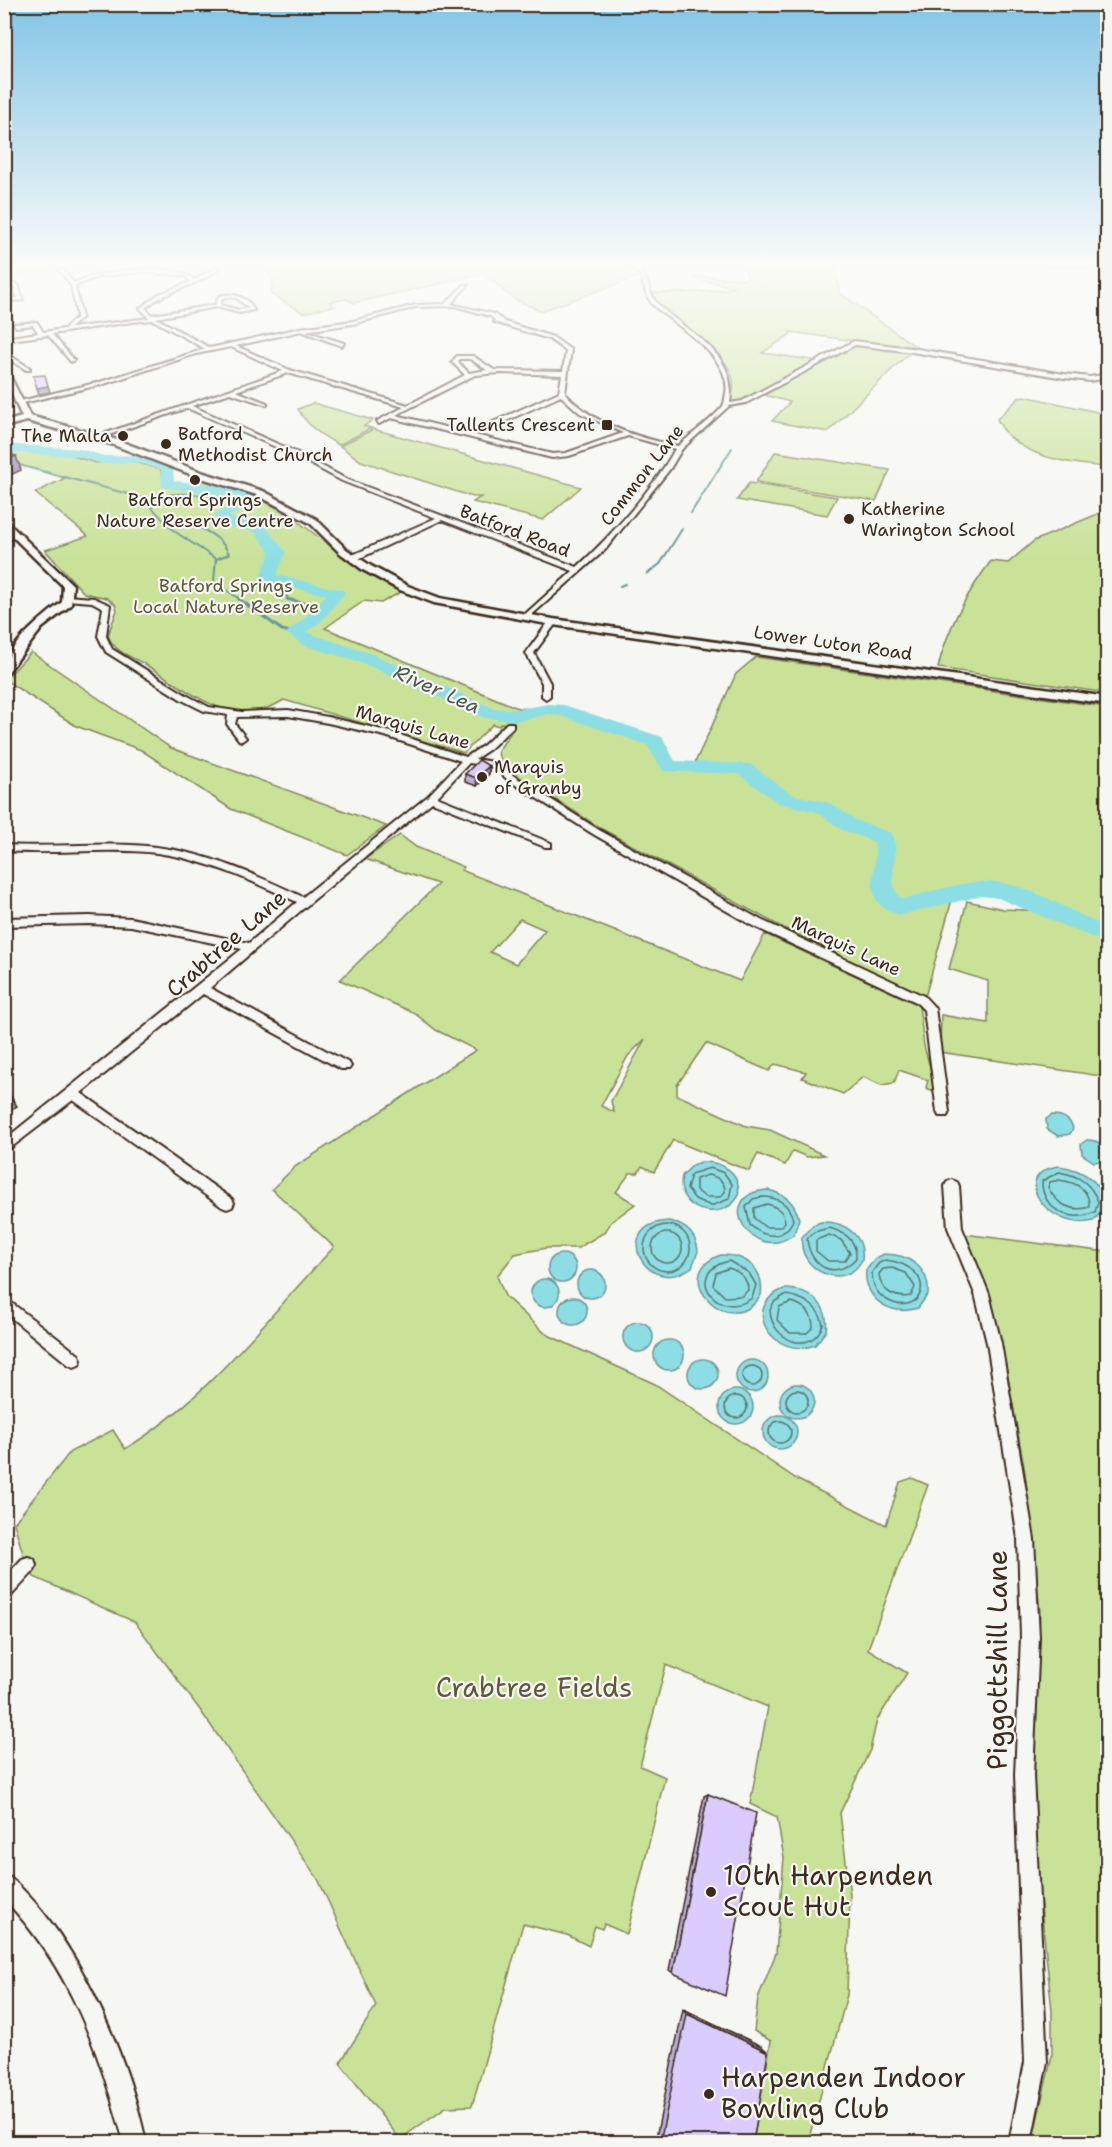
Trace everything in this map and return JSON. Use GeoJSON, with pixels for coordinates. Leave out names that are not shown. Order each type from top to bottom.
{"type":"FeatureCollection","features":[{"type":"Feature","properties":{"kind":"main road"},"geometry":{"type":"LineString","coordinates":[[4,366],[27,418],[4,425]]}},
{"type":"Feature","properties":{"kind":"main road","name":"Lower Luton Road"},"geometry":{"type":"LineString","coordinates":[[27,418],[98,437],[269,497],[313,521],[353,558],[389,581],[420,595],[467,608],[1107,701]]}},
{"type":"Feature","properties":{"kind":"main road"},"geometry":{"type":"LineString","coordinates":[[4,522],[68,585],[69,598],[64,607],[38,626],[4,670]]}},
{"type":"Feature","properties":{"kind":"street"},"geometry":{"type":"LineString","coordinates":[[18,362],[28,369]]}},
{"type":"Feature","properties":{"kind":"street"},"geometry":{"type":"LineString","coordinates":[[19,402],[102,383],[170,362]]}},
{"type":"Feature","properties":{"kind":"street"},"geometry":{"type":"LineString","coordinates":[[269,362],[288,371],[407,406]]}},
{"type":"Feature","properties":{"kind":"street"},"geometry":{"type":"LineString","coordinates":[[455,362],[468,375]]}},
{"type":"Feature","properties":{"kind":"street"},"geometry":{"type":"LineString","coordinates":[[479,362],[492,371]]}},
{"type":"Feature","properties":{"kind":"street"},"geometry":{"type":"LineString","coordinates":[[567,362],[562,393],[580,411],[659,444],[679,448]]}},
{"type":"Feature","properties":{"kind":"street"},"geometry":{"type":"LineString","coordinates":[[721,362],[731,385],[727,405],[744,402],[818,362]]}},
{"type":"Feature","properties":{"kind":"street"},"geometry":{"type":"LineString","coordinates":[[984,362],[1090,379],[1107,376]]}},
{"type":"Feature","properties":{"kind":"street"},"geometry":{"type":"LineString","coordinates":[[98,437],[288,371]]}},
{"type":"Feature","properties":{"kind":"street"},"geometry":{"type":"LineString","coordinates":[[379,422],[468,375],[492,371],[566,373]]}},
{"type":"Feature","properties":{"kind":"street"},"geometry":{"type":"LineString","coordinates":[[230,391],[265,404]]}},
{"type":"Feature","properties":{"kind":"street"},"geometry":{"type":"LineString","coordinates":[[468,436],[562,393]]}},
{"type":"Feature","properties":{"kind":"street"},"geometry":{"type":"LineString","coordinates":[[545,399],[568,401]]}},
{"type":"Feature","properties":{"kind":"street","name":"Common Lane"},"geometry":{"type":"LineString","coordinates":[[526,618],[620,528],[668,468],[679,448],[727,405]]}},
{"type":"Feature","properties":{"kind":"street","name":"Batford Road"},"geometry":{"type":"LineString","coordinates":[[187,406],[296,454],[327,473],[578,570]]}},
{"type":"Feature","properties":{"kind":"street"},"geometry":{"type":"LineString","coordinates":[[391,416],[552,456],[567,455],[630,433]]}},
{"type":"Feature","properties":{"kind":"street","name":"Batford Road"},"geometry":{"type":"LineString","coordinates":[[353,558],[441,518]]}},
{"type":"Feature","properties":{"kind":"street"},"geometry":{"type":"LineString","coordinates":[[4,539],[19,535]]}},
{"type":"Feature","properties":{"kind":"street","name":"Marquis Lane"},"geometry":{"type":"LineString","coordinates":[[69,598],[94,600],[107,607],[102,636],[115,656],[146,671],[195,704],[233,714],[288,713],[328,720],[387,734],[467,760],[497,765],[511,778],[596,832],[757,923],[920,999],[929,1008],[943,1112]]}},
{"type":"Feature","properties":{"kind":"street"},"geometry":{"type":"LineString","coordinates":[[546,696],[546,683],[530,653],[553,622]]}},
{"type":"Feature","properties":{"kind":"street"},"geometry":{"type":"LineString","coordinates":[[233,714],[231,724],[242,738]]}},
{"type":"Feature","properties":{"kind":"street","name":"Crabtree Lane"},"geometry":{"type":"LineString","coordinates":[[4,1148],[74,1094],[251,948],[304,901],[430,798],[467,760],[487,747],[510,724]]}},
{"type":"Feature","properties":{"kind":"street"},"geometry":{"type":"LineString","coordinates":[[487,747],[497,765]]}},
{"type":"Feature","properties":{"kind":"street"},"geometry":{"type":"LineString","coordinates":[[430,798],[548,845]]}},
{"type":"Feature","properties":{"kind":"street"},"geometry":{"type":"LineString","coordinates":[[4,848],[136,848],[185,855],[236,869],[304,901]]}},
{"type":"Feature","properties":{"kind":"street"},"geometry":{"type":"LineString","coordinates":[[4,922],[80,920],[131,922],[251,948]]}},
{"type":"Feature","properties":{"kind":"street"},"geometry":{"type":"LineString","coordinates":[[202,989],[345,1066]]}},
{"type":"Feature","properties":{"kind":"street"},"geometry":{"type":"LineString","coordinates":[[74,1094],[227,1203]]}},
{"type":"Feature","properties":{"kind":"street","name":"Piggottshill Lane"},"geometry":{"type":"LineString","coordinates":[[952,1186],[955,1228],[982,1294],[994,1342],[1026,1539],[1030,1637],[1024,1776],[1036,2062],[1020,2142]]}},
{"type":"Feature","properties":{"kind":"street"},"geometry":{"type":"LineString","coordinates":[[4,1304],[74,1360]]}},
{"type":"Feature","properties":{"kind":"street"},"geometry":{"type":"LineString","coordinates":[[4,1591],[28,1565]]}},
{"type":"Feature","properties":{"kind":"street"},"geometry":{"type":"LineString","coordinates":[[4,1884],[17,1895],[55,1945],[86,1996],[111,2062],[135,2142]]}},
{"type":"Feature","properties":{"kind":"green space"},"geometry":{"type":"Polygon","coordinates":[[[724,362],[817,362],[741,402],[731,403],[733,380],[724,362]]]}},
{"type":"Feature","properties":{"kind":"green space"},"geometry":{"type":"Polygon","coordinates":[[[822,362],[900,362],[828,432],[772,421],[790,402],[764,395],[822,362]]]}},
{"type":"Feature","properties":{"kind":"green space"},"geometry":{"type":"Polygon","coordinates":[[[1020,397],[1107,414],[1107,467],[1060,461],[1016,442],[1005,432],[997,419],[1020,397]]]}},
{"type":"Feature","properties":{"kind":"green space"},"geometry":{"type":"Polygon","coordinates":[[[313,403],[373,420],[364,426],[371,428],[339,445],[316,430],[298,409],[313,403]]]}},
{"type":"Feature","properties":{"kind":"green space"},"geometry":{"type":"Polygon","coordinates":[[[373,429],[581,487],[543,520],[473,502],[481,497],[473,497],[361,461],[340,446],[373,429]]]}},
{"type":"Feature","properties":{"kind":"green space","name":"Batford Springs Local Nature Reserve"},"geometry":{"type":"Polygon","coordinates":[[[4,449],[64,453],[96,463],[128,460],[160,469],[165,482],[186,489],[205,479],[267,502],[301,523],[356,566],[401,592],[381,603],[364,601],[325,628],[518,708],[564,711],[655,741],[667,763],[675,768],[692,769],[736,674],[756,657],[1107,707],[1107,936],[1011,893],[980,890],[953,896],[925,997],[774,923],[602,829],[521,778],[499,757],[498,751],[513,729],[502,723],[498,726],[493,724],[464,753],[284,700],[265,709],[246,712],[229,710],[212,704],[114,646],[108,635],[117,610],[115,604],[107,598],[84,593],[45,550],[88,536],[35,493],[65,478],[5,461],[4,449]]]}},
{"type":"Feature","properties":{"kind":"green space"},"geometry":{"type":"Polygon","coordinates":[[[775,452],[890,470],[876,501],[756,482],[775,452]]]}},
{"type":"Feature","properties":{"kind":"green space"},"geometry":{"type":"Polygon","coordinates":[[[749,483],[837,497],[827,515],[737,500],[749,483]]]}},
{"type":"Feature","properties":{"kind":"green space"},"geometry":{"type":"Polygon","coordinates":[[[1107,510],[1107,693],[938,668],[959,612],[991,561],[1008,563],[1034,541],[1107,510]]]}},
{"type":"Feature","properties":{"kind":"green space"},"geometry":{"type":"Polygon","coordinates":[[[31,652],[171,748],[386,826],[347,855],[231,809],[141,750],[76,726],[5,680],[31,652]]]}},
{"type":"Feature","properties":{"kind":"green space","name":"Crabtree Fields"},"geometry":{"type":"Polygon","coordinates":[[[400,835],[416,847],[464,867],[461,870],[740,981],[765,934],[919,1005],[924,1046],[937,1092],[926,1088],[928,1080],[899,1070],[894,1083],[881,1085],[863,1077],[843,1094],[802,1078],[806,1072],[775,1064],[769,1071],[706,1043],[677,1085],[677,1095],[746,1126],[770,1130],[824,1155],[807,1157],[793,1151],[785,1165],[758,1154],[749,1171],[673,1140],[654,1172],[642,1166],[638,1173],[630,1173],[616,1192],[635,1204],[611,1222],[605,1232],[578,1248],[546,1248],[515,1254],[497,1276],[505,1296],[546,1334],[655,1384],[798,1480],[886,1525],[900,1482],[912,1478],[928,1485],[868,1649],[907,1673],[877,1720],[870,1750],[840,1813],[850,1894],[847,1995],[808,2142],[753,2142],[771,2041],[754,2031],[758,1998],[776,1953],[784,1858],[777,1817],[750,1804],[768,1707],[666,1665],[640,1766],[665,1777],[627,1934],[604,1924],[602,1929],[595,1926],[589,1946],[567,1935],[523,1924],[472,2106],[446,2107],[400,2139],[340,2063],[376,2006],[318,1879],[200,1710],[135,1622],[34,1577],[23,1554],[14,1523],[70,1452],[113,1430],[125,1449],[155,1429],[183,1406],[236,1355],[334,1247],[272,1189],[296,1166],[476,1050],[436,1030],[414,1013],[340,980],[438,884],[365,859],[400,835]],[[520,919],[490,952],[516,964],[545,930],[520,919]],[[645,1039],[628,1056],[601,1106],[614,1112],[611,1101],[645,1039]]]}},
{"type":"Feature","properties":{"kind":"green space"},"geometry":{"type":"Polygon","coordinates":[[[967,901],[1003,909],[1043,911],[1063,924],[1107,942],[1107,1077],[940,1052],[941,1015],[988,1023],[988,981],[949,969],[967,901]]]}},
{"type":"Feature","properties":{"kind":"green space"},"geometry":{"type":"Polygon","coordinates":[[[964,1234],[1107,1252],[1107,2142],[1032,2142],[1052,2056],[1052,2010],[1031,1815],[1040,1612],[1025,1472],[1001,1340],[964,1234]]]}},
{"type":"Feature","properties":{"kind":"water"},"geometry":{"type":"Polygon","coordinates":[[[1052,1115],[1070,1122],[1073,1128],[1070,1134],[1058,1136],[1047,1129],[1046,1119],[1052,1115]]]}},
{"type":"Feature","properties":{"kind":"water"},"geometry":{"type":"Polygon","coordinates":[[[1087,1140],[1096,1141],[1103,1146],[1107,1151],[1106,1160],[1094,1162],[1082,1154],[1081,1144],[1087,1140]]]}},
{"type":"Feature","properties":{"kind":"water"},"geometry":{"type":"Polygon","coordinates":[[[701,1162],[723,1166],[734,1175],[737,1181],[738,1197],[721,1210],[710,1211],[691,1205],[681,1188],[682,1176],[693,1165],[701,1162]]]}},
{"type":"Feature","properties":{"kind":"water"},"geometry":{"type":"Polygon","coordinates":[[[1059,1166],[1084,1174],[1097,1185],[1104,1200],[1104,1209],[1093,1221],[1077,1222],[1062,1218],[1049,1211],[1040,1201],[1035,1190],[1036,1180],[1043,1171],[1059,1166]]]}},
{"type":"Feature","properties":{"kind":"water"},"geometry":{"type":"Polygon","coordinates":[[[768,1190],[788,1200],[795,1208],[799,1219],[794,1234],[778,1242],[764,1241],[752,1235],[744,1225],[740,1214],[742,1203],[751,1194],[768,1190]]]}},
{"type":"Feature","properties":{"kind":"water"},"geometry":{"type":"Polygon","coordinates":[[[669,1221],[689,1231],[695,1239],[698,1251],[692,1267],[675,1275],[660,1275],[648,1268],[640,1258],[637,1246],[640,1234],[651,1225],[669,1221]]]}},
{"type":"Feature","properties":{"kind":"water"},"geometry":{"type":"Polygon","coordinates":[[[821,1222],[845,1227],[856,1237],[860,1243],[862,1260],[854,1270],[845,1275],[834,1276],[814,1268],[807,1259],[802,1249],[802,1237],[813,1225],[821,1222]]]}},
{"type":"Feature","properties":{"kind":"water"},"geometry":{"type":"Polygon","coordinates":[[[562,1254],[572,1258],[576,1268],[572,1278],[562,1282],[552,1278],[548,1268],[552,1258],[562,1254]]]}},
{"type":"Feature","properties":{"kind":"water"},"geometry":{"type":"Polygon","coordinates":[[[884,1254],[902,1257],[922,1270],[928,1285],[928,1294],[918,1308],[898,1310],[889,1308],[874,1298],[866,1281],[866,1270],[876,1258],[884,1254]]]}},
{"type":"Feature","properties":{"kind":"water"},"geometry":{"type":"Polygon","coordinates":[[[721,1255],[730,1255],[745,1260],[752,1265],[760,1278],[761,1295],[748,1308],[734,1312],[720,1309],[709,1301],[701,1289],[699,1276],[705,1264],[721,1255]]]}},
{"type":"Feature","properties":{"kind":"water"},"geometry":{"type":"Polygon","coordinates":[[[591,1270],[601,1274],[605,1284],[601,1294],[591,1298],[581,1294],[577,1284],[581,1274],[591,1270]]]}},
{"type":"Feature","properties":{"kind":"water"},"geometry":{"type":"Polygon","coordinates":[[[545,1279],[555,1283],[559,1293],[555,1303],[545,1307],[535,1303],[531,1293],[535,1283],[545,1279]]]}},
{"type":"Feature","properties":{"kind":"water"},"geometry":{"type":"Polygon","coordinates":[[[784,1289],[802,1291],[809,1295],[816,1300],[825,1313],[826,1331],[815,1345],[800,1348],[786,1345],[775,1339],[767,1329],[763,1319],[764,1307],[770,1297],[784,1289]]]}},
{"type":"Feature","properties":{"kind":"water"},"geometry":{"type":"Polygon","coordinates":[[[573,1297],[583,1301],[587,1311],[583,1321],[573,1325],[563,1321],[559,1311],[563,1301],[573,1297]]]}},
{"type":"Feature","properties":{"kind":"water"},"geometry":{"type":"Polygon","coordinates":[[[638,1322],[648,1327],[653,1337],[648,1347],[638,1352],[628,1347],[623,1337],[628,1327],[638,1322]]]}},
{"type":"Feature","properties":{"kind":"water"},"geometry":{"type":"Polygon","coordinates":[[[669,1340],[675,1341],[683,1349],[683,1361],[675,1369],[669,1370],[663,1369],[655,1361],[654,1355],[655,1349],[663,1341],[669,1340]]]}},
{"type":"Feature","properties":{"kind":"water"},"geometry":{"type":"Polygon","coordinates":[[[703,1359],[714,1363],[718,1374],[714,1385],[703,1389],[692,1385],[688,1374],[692,1363],[703,1359]]]}},
{"type":"Feature","properties":{"kind":"water"},"geometry":{"type":"Polygon","coordinates":[[[752,1360],[763,1365],[768,1376],[763,1387],[752,1392],[741,1387],[736,1376],[741,1365],[752,1360]]]}},
{"type":"Feature","properties":{"kind":"water"},"geometry":{"type":"Polygon","coordinates":[[[797,1384],[809,1389],[814,1401],[809,1413],[797,1418],[785,1413],[780,1401],[785,1389],[797,1384]]]}},
{"type":"Feature","properties":{"kind":"water"},"geometry":{"type":"Polygon","coordinates":[[[736,1390],[748,1395],[753,1407],[748,1419],[736,1424],[724,1419],[719,1407],[724,1395],[736,1390]]]}},
{"type":"Feature","properties":{"kind":"water"},"geometry":{"type":"Polygon","coordinates":[[[780,1415],[792,1420],[797,1432],[792,1444],[780,1449],[768,1444],[763,1432],[768,1420],[780,1415]]]}},
{"type":"Feature","properties":{"kind":"building"},"geometry":{"type":"Polygon","coordinates":[[[45,375],[48,386],[37,388],[33,376],[45,375]]]}},
{"type":"Feature","properties":{"kind":"building"},"geometry":{"type":"Polygon","coordinates":[[[4,453],[16,456],[4,461],[4,453]]]}},
{"type":"Feature","properties":{"kind":"building"},"geometry":{"type":"Polygon","coordinates":[[[479,760],[489,766],[476,778],[465,774],[479,760]]]}},
{"type":"Feature","properties":{"kind":"building","name":"10th Harpenden Scout Hut"},"geometry":{"type":"Polygon","coordinates":[[[708,1794],[756,1813],[725,1996],[673,1973],[708,1794]]]}},
{"type":"Feature","properties":{"kind":"building","name":"Harpenden Indoor Bowling Club"},"geometry":{"type":"Polygon","coordinates":[[[687,2014],[768,2052],[753,2142],[660,2142],[687,2014]]]}},
{"type":"Feature","properties":{"kind":"waterway","name":"River Lea"},"geometry":{"type":"LineString","coordinates":[[4,448],[80,453],[103,460],[140,459],[168,468],[167,484],[230,490],[246,495],[244,504],[221,515],[224,522],[260,529],[278,552],[268,578],[337,593],[315,618],[294,633],[309,641],[369,659],[492,714],[518,715],[549,709],[564,711],[655,741],[665,762],[670,767],[743,768],[785,799],[823,807],[849,825],[884,838],[886,848],[882,885],[890,901],[900,907],[981,889],[998,891],[1030,901],[1108,936]]}},
{"type":"Feature","properties":{"kind":"waterway"},"geometry":{"type":"LineString","coordinates":[[691,513],[732,448]]}},
{"type":"Feature","properties":{"kind":"waterway"},"geometry":{"type":"LineString","coordinates":[[4,461],[143,498],[147,503]]}},
{"type":"Feature","properties":{"kind":"waterway"},"geometry":{"type":"LineString","coordinates":[[147,503],[156,498],[175,494],[224,498]]}},
{"type":"Feature","properties":{"kind":"waterway"},"geometry":{"type":"LineString","coordinates":[[147,503],[174,531],[216,559]]}},
{"type":"Feature","properties":{"kind":"waterway"},"geometry":{"type":"LineString","coordinates":[[198,527],[216,538],[229,554],[216,559]]}},
{"type":"Feature","properties":{"kind":"waterway"},"geometry":{"type":"LineString","coordinates":[[647,574],[660,564],[682,529]]}},
{"type":"Feature","properties":{"kind":"waterway"},"geometry":{"type":"LineString","coordinates":[[216,559],[214,581],[241,600]]}},
{"type":"Feature","properties":{"kind":"waterway"},"geometry":{"type":"LineString","coordinates":[[289,599],[285,593],[293,584]]}},
{"type":"Feature","properties":{"kind":"waterway"},"geometry":{"type":"LineString","coordinates":[[620,586],[625,584]]}},
{"type":"Feature","properties":{"kind":"waterway"},"geometry":{"type":"LineString","coordinates":[[239,599],[282,630],[294,633]]}},
{"type":"Feature","properties":{"kind":"waterway"},"geometry":{"type":"LineString","coordinates":[[289,599],[324,609]]}},
{"type":"Feature","properties":{"kind":"place","name":"Tallents Crescent"},"geometry":{"type":"Point","coordinates":[607,425]}},
{"type":"Feature","properties":{"kind":"place","name":"The Malta"},"geometry":{"type":"Point","coordinates":[123,436]}},
{"type":"Feature","properties":{"kind":"place","name":"Batford Methodist Church"},"geometry":{"type":"Point","coordinates":[166,444]}},
{"type":"Feature","properties":{"kind":"place","name":"Batford Springs Nature Reserve Centre"},"geometry":{"type":"Point","coordinates":[195,480]}},
{"type":"Feature","properties":{"kind":"place","name":"Katherine Warington School"},"geometry":{"type":"Point","coordinates":[849,519]}},
{"type":"Feature","properties":{"kind":"place","name":"Marquis of Granby"},"geometry":{"type":"Point","coordinates":[482,777]}},
{"type":"Feature","properties":{"kind":"place","name":"10th Harpenden Scout Hut"},"geometry":{"type":"Point","coordinates":[711,1892]}},
{"type":"Feature","properties":{"kind":"place","name":"Harpenden Indoor Bowling Club"},"geometry":{"type":"Point","coordinates":[709,2094]}}]}
